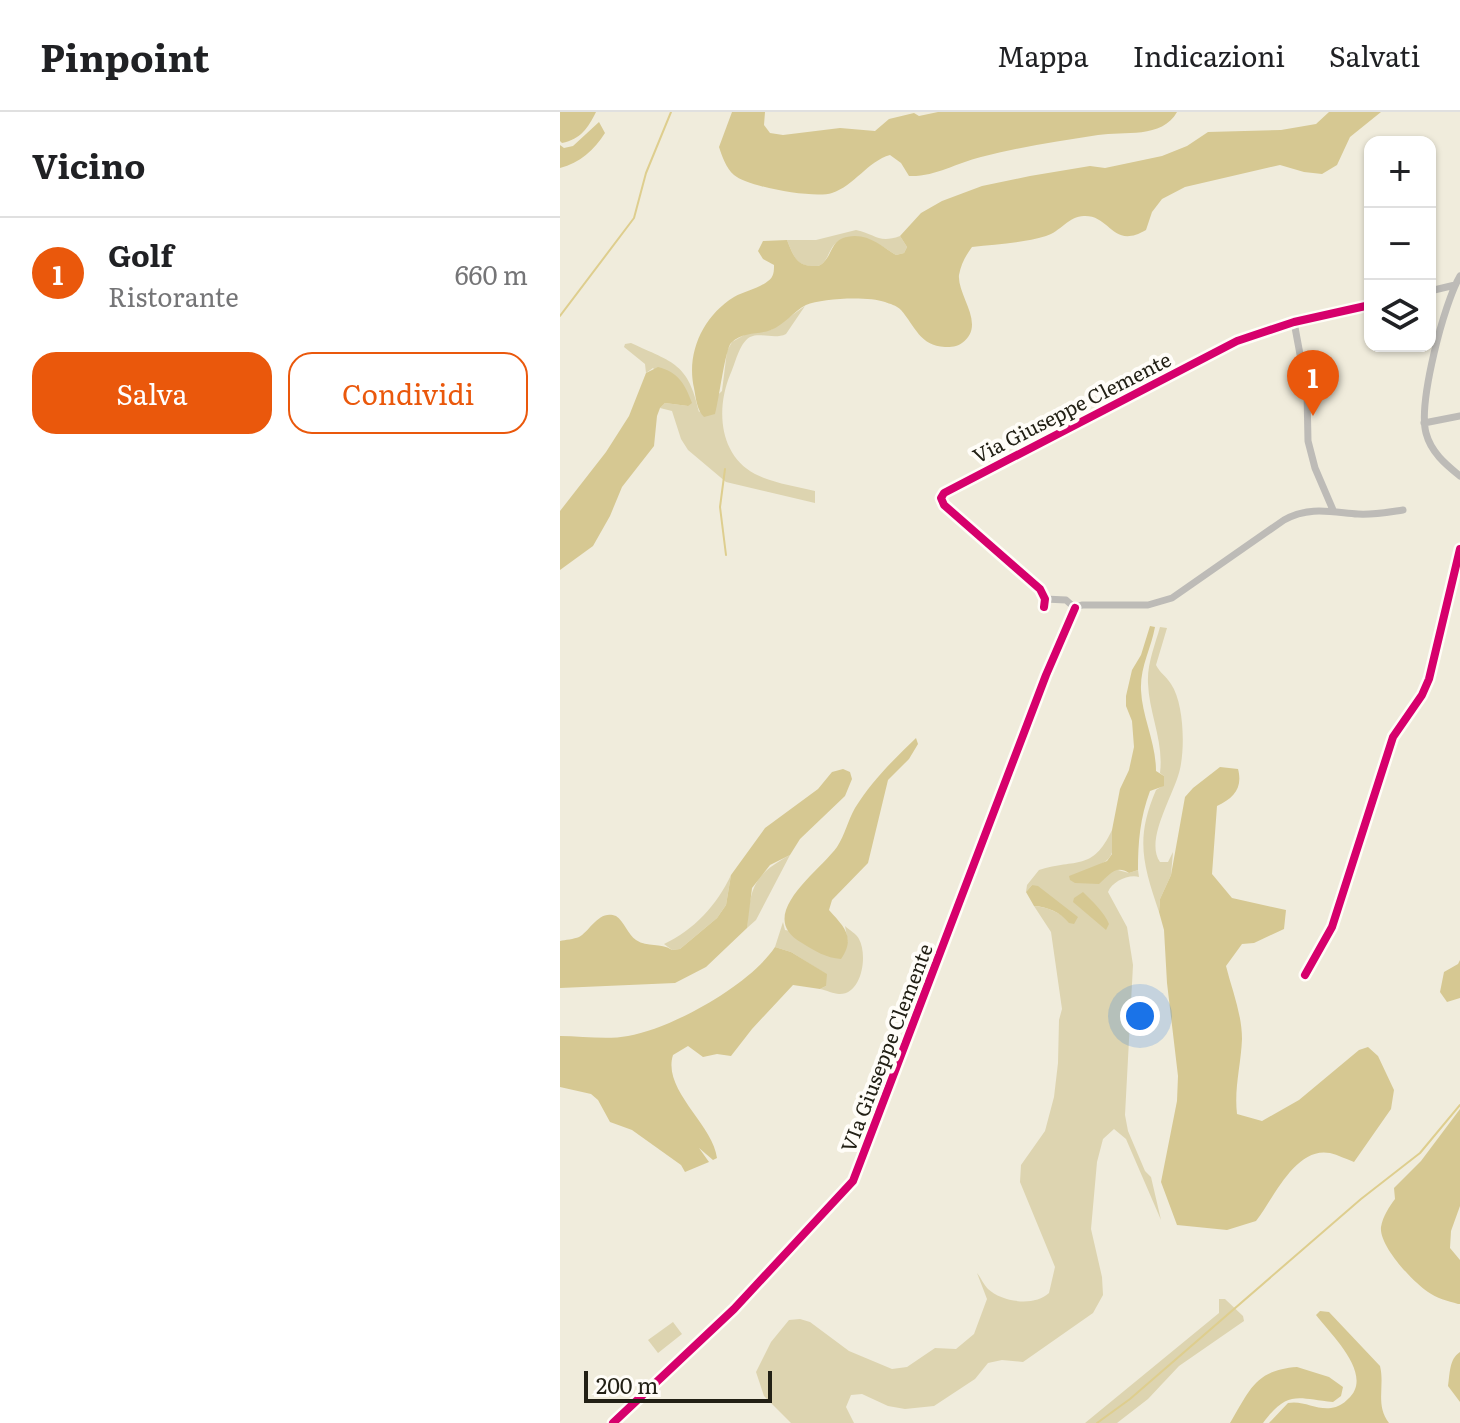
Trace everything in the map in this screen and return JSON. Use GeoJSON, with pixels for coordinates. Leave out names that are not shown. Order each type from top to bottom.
{"type":"FeatureCollection","features":[{"type":"Feature","properties":{"kind":"street"},"geometry":{"type":"LineString","coordinates":[[1460,276],[1449,296],[1425,400],[1424,423],[1431,447],[1460,476]]}},
{"type":"Feature","properties":{"kind":"street"},"geometry":{"type":"LineString","coordinates":[[1436,290],[1455,285]]}},
{"type":"Feature","properties":{"kind":"street","name":"Via Giuseppe Clemente"},"geometry":{"type":"LineString","coordinates":[[1075,608],[1066,600],[1045,603],[1040,589],[944,505],[942,494],[1237,341],[1294,322],[1364,306]]}},
{"type":"Feature","properties":{"kind":"street"},"geometry":{"type":"LineString","coordinates":[[1294,322],[1307,392],[1308,441],[1315,468],[1333,510]]}},
{"type":"Feature","properties":{"kind":"street"},"geometry":{"type":"LineString","coordinates":[[1424,423],[1460,416]]}},
{"type":"Feature","properties":{"kind":"street"},"geometry":{"type":"LineString","coordinates":[[1075,608],[1082,605],[1160,603],[1183,591],[1289,517],[1307,511],[1333,510],[1359,514],[1403,510]]}},
{"type":"Feature","properties":{"kind":"street"},"geometry":{"type":"LineString","coordinates":[[1305,975],[1332,927],[1393,737],[1422,695],[1429,679],[1460,549]]}},
{"type":"Feature","properties":{"kind":"street","name":"VIa Giuseppe Clemente"},"geometry":{"type":"LineString","coordinates":[[613,1423],[734,1309],[853,1181],[1075,608]]}},
{"type":"Feature","properties":{"kind":"shaded area"},"geometry":{"type":"Polygon","coordinates":[[[560,112],[596,112],[583,132],[562,143],[560,112]]]}},
{"type":"Feature","properties":{"kind":"shaded area"},"geometry":{"type":"Polygon","coordinates":[[[732,112],[765,112],[764,125],[770,133],[783,135],[840,128],[875,131],[889,119],[914,113],[919,116],[938,112],[1177,112],[1170,121],[1152,130],[1024,147],[919,176],[909,176],[901,163],[890,155],[875,162],[840,190],[823,194],[767,188],[734,175],[719,147],[732,112]]]}},
{"type":"Feature","properties":{"kind":"shaded area"},"geometry":{"type":"Polygon","coordinates":[[[1329,112],[1381,112],[1350,137],[1337,165],[1322,174],[1280,165],[1185,187],[1162,199],[1152,212],[1146,230],[1135,235],[1119,234],[1093,217],[1084,216],[1046,236],[972,247],[959,275],[972,328],[969,336],[956,346],[930,343],[901,310],[885,302],[845,299],[806,305],[776,328],[740,337],[731,343],[715,414],[704,417],[700,411],[692,375],[699,336],[723,305],[771,278],[774,265],[763,259],[758,251],[763,241],[787,240],[798,260],[811,266],[822,264],[834,245],[847,237],[877,242],[896,255],[904,253],[907,247],[900,236],[921,213],[942,201],[982,186],[1090,166],[1105,168],[1162,156],[1187,146],[1208,132],[1281,130],[1316,124],[1329,112]]]}},
{"type":"Feature","properties":{"kind":"shaded area"},"geometry":{"type":"Polygon","coordinates":[[[599,122],[605,133],[596,145],[580,159],[560,168],[560,145],[564,148],[573,146],[599,122]]]}},
{"type":"Feature","properties":{"kind":"shaded area"},"geometry":{"type":"Polygon","coordinates":[[[856,230],[882,239],[900,236],[907,247],[904,253],[896,255],[871,241],[850,237],[835,243],[822,264],[810,266],[797,260],[787,240],[816,240],[856,230]]]}},
{"type":"Feature","properties":{"kind":"shaded area"},"geometry":{"type":"Polygon","coordinates":[[[805,306],[786,334],[754,336],[746,340],[726,388],[722,416],[728,443],[743,466],[769,480],[815,491],[815,503],[726,482],[688,450],[672,411],[660,408],[665,403],[688,406],[653,368],[646,373],[645,364],[624,347],[631,343],[677,367],[690,383],[699,412],[722,391],[727,351],[732,342],[751,331],[771,330],[805,306]]]}},
{"type":"Feature","properties":{"kind":"shaded area"},"geometry":{"type":"Polygon","coordinates":[[[658,367],[680,380],[692,403],[688,406],[665,403],[660,408],[654,446],[622,487],[593,546],[560,570],[560,511],[606,452],[629,416],[646,373],[658,367]]]}},
{"type":"Feature","properties":{"kind":"shaded area"},"geometry":{"type":"Polygon","coordinates":[[[1150,626],[1155,627],[1142,674],[1141,690],[1156,771],[1164,776],[1164,786],[1150,791],[1140,830],[1138,870],[1129,873],[1116,870],[1099,884],[1075,883],[1069,876],[1107,861],[1112,854],[1112,830],[1120,789],[1129,770],[1134,747],[1126,696],[1132,670],[1141,655],[1150,626]]]}},
{"type":"Feature","properties":{"kind":"shaded area"},"geometry":{"type":"Polygon","coordinates":[[[1160,627],[1167,628],[1156,665],[1169,681],[1179,702],[1183,749],[1180,769],[1162,816],[1156,842],[1160,862],[1168,862],[1173,852],[1171,875],[1160,899],[1159,912],[1145,865],[1144,837],[1149,807],[1156,790],[1164,785],[1148,683],[1150,662],[1160,627]]]}},
{"type":"Feature","properties":{"kind":"shaded area"},"geometry":{"type":"Polygon","coordinates":[[[916,738],[918,744],[909,759],[888,780],[868,863],[832,900],[829,910],[848,938],[845,951],[841,959],[821,954],[789,932],[785,920],[787,908],[794,895],[837,847],[855,808],[868,789],[916,738]]]}},
{"type":"Feature","properties":{"kind":"shaded area"},"geometry":{"type":"Polygon","coordinates":[[[1220,767],[1238,769],[1239,782],[1232,796],[1217,806],[1212,874],[1232,898],[1286,910],[1284,929],[1254,943],[1242,944],[1226,966],[1242,1030],[1237,1114],[1262,1121],[1299,1100],[1359,1050],[1368,1047],[1378,1056],[1394,1090],[1391,1109],[1354,1162],[1330,1153],[1317,1153],[1306,1158],[1286,1176],[1256,1221],[1227,1230],[1177,1225],[1161,1182],[1177,1101],[1178,1076],[1160,899],[1171,875],[1185,797],[1220,767]]]}},
{"type":"Feature","properties":{"kind":"shaded area"},"geometry":{"type":"Polygon","coordinates":[[[843,769],[850,772],[852,779],[845,796],[800,839],[790,855],[770,865],[752,888],[747,928],[706,967],[675,983],[560,988],[560,941],[579,937],[605,915],[616,916],[633,938],[640,942],[680,949],[717,918],[726,905],[731,875],[765,828],[818,789],[832,772],[843,769]]]}},
{"type":"Feature","properties":{"kind":"shaded area"},"geometry":{"type":"Polygon","coordinates":[[[1112,830],[1111,855],[1099,865],[1129,873],[1138,870],[1139,877],[1121,880],[1108,892],[1127,927],[1133,965],[1125,1115],[1128,1131],[1145,1171],[1151,1177],[1161,1220],[1126,1139],[1114,1129],[1103,1139],[1097,1162],[1091,1229],[1103,1295],[1093,1313],[1023,1362],[1002,1360],[988,1363],[975,1379],[934,1406],[905,1409],[888,1406],[862,1394],[851,1395],[846,1407],[854,1423],[791,1423],[764,1396],[756,1372],[771,1342],[789,1320],[810,1322],[849,1351],[892,1369],[907,1367],[935,1348],[956,1349],[974,1334],[987,1299],[977,1273],[988,1289],[1009,1300],[1035,1300],[1049,1293],[1055,1267],[1020,1182],[1021,1165],[1045,1131],[1054,1097],[1062,1009],[1051,932],[1034,906],[1055,912],[1074,924],[1032,885],[1026,892],[1027,885],[1039,870],[1090,858],[1098,852],[1112,830]]]}},
{"type":"Feature","properties":{"kind":"shaded area"},"geometry":{"type":"Polygon","coordinates":[[[790,855],[756,920],[747,928],[756,884],[768,869],[790,855]]]}},
{"type":"Feature","properties":{"kind":"shaded area"},"geometry":{"type":"Polygon","coordinates":[[[731,875],[726,905],[717,918],[680,949],[672,950],[664,944],[704,916],[731,875]]]}},
{"type":"Feature","properties":{"kind":"shaded area"},"geometry":{"type":"Polygon","coordinates":[[[1032,885],[1038,886],[1078,917],[1074,924],[1053,911],[1034,906],[1026,892],[1032,885]]]}},
{"type":"Feature","properties":{"kind":"shaded area"},"geometry":{"type":"Polygon","coordinates":[[[1083,892],[1107,920],[1106,930],[1073,902],[1083,892]]]}},
{"type":"Feature","properties":{"kind":"shaded area"},"geometry":{"type":"Polygon","coordinates":[[[783,922],[785,930],[848,942],[845,926],[857,935],[862,946],[863,964],[853,988],[839,994],[820,989],[826,986],[826,974],[791,952],[775,947],[783,922]]]}},
{"type":"Feature","properties":{"kind":"shaded area"},"geometry":{"type":"Polygon","coordinates":[[[775,947],[791,952],[827,974],[826,986],[820,989],[793,985],[731,1056],[717,1054],[703,1057],[688,1046],[673,1055],[675,1081],[707,1132],[717,1158],[713,1160],[699,1148],[709,1162],[685,1172],[681,1165],[632,1130],[610,1122],[598,1100],[591,1094],[560,1087],[560,1036],[620,1037],[666,1024],[729,990],[748,976],[775,947]]]}},
{"type":"Feature","properties":{"kind":"shaded area"},"geometry":{"type":"Polygon","coordinates":[[[1460,960],[1460,998],[1447,1002],[1440,992],[1444,972],[1460,960]]]}},
{"type":"Feature","properties":{"kind":"shaded area"},"geometry":{"type":"Polygon","coordinates":[[[1460,1109],[1460,1206],[1451,1231],[1450,1248],[1460,1260],[1458,1304],[1431,1294],[1414,1280],[1385,1244],[1381,1227],[1395,1199],[1394,1188],[1421,1161],[1460,1109]]]}},
{"type":"Feature","properties":{"kind":"shaded area"},"geometry":{"type":"Polygon","coordinates":[[[1219,1299],[1225,1299],[1243,1316],[1244,1321],[1179,1366],[1148,1399],[1117,1423],[1085,1423],[1219,1313],[1219,1299]]]}},
{"type":"Feature","properties":{"kind":"shaded area"},"geometry":{"type":"Polygon","coordinates":[[[1320,1311],[1329,1312],[1380,1366],[1382,1409],[1389,1423],[1269,1423],[1288,1403],[1334,1408],[1346,1401],[1355,1389],[1354,1367],[1316,1315],[1320,1311]]]}},
{"type":"Feature","properties":{"kind":"shaded area"},"geometry":{"type":"Polygon","coordinates":[[[673,1322],[682,1334],[658,1353],[648,1340],[673,1322]]]}},
{"type":"Feature","properties":{"kind":"shaded area"},"geometry":{"type":"Polygon","coordinates":[[[1460,1352],[1460,1402],[1448,1386],[1452,1363],[1460,1352]]]}},
{"type":"Feature","properties":{"kind":"shaded area"},"geometry":{"type":"Polygon","coordinates":[[[1297,1367],[1329,1377],[1343,1387],[1341,1396],[1333,1402],[1294,1399],[1279,1405],[1263,1423],[1230,1423],[1249,1392],[1263,1377],[1297,1367]]]}},
{"type":"Feature","properties":{"kind":"waterway"},"geometry":{"type":"LineString","coordinates":[[560,316],[634,218],[646,173],[671,112]]}},
{"type":"Feature","properties":{"kind":"waterway"},"geometry":{"type":"LineString","coordinates":[[725,469],[720,507],[726,555]]}},
{"type":"Feature","properties":{"kind":"waterway"},"geometry":{"type":"LineString","coordinates":[[1097,1423],[1130,1399],[1361,1199],[1420,1153],[1460,1105]]}},
{"type":"Feature","properties":{"kind":"cycle path"},"geometry":{"type":"LineString","coordinates":[[1044,607],[1045,599],[1040,589],[944,505],[941,498],[944,493],[1237,341],[1294,322],[1364,306]]}},
{"type":"Feature","properties":{"kind":"cycle path"},"geometry":{"type":"LineString","coordinates":[[1305,975],[1332,927],[1393,737],[1422,695],[1429,679],[1460,549]]}},
{"type":"Feature","properties":{"kind":"cycle path"},"geometry":{"type":"LineString","coordinates":[[613,1423],[734,1309],[853,1181],[1046,675],[1075,608]]}},
{"type":"Feature","properties":{"kind":"place","name":"Golf"},"geometry":{"type":"Point","coordinates":[1313,416]}}]}
